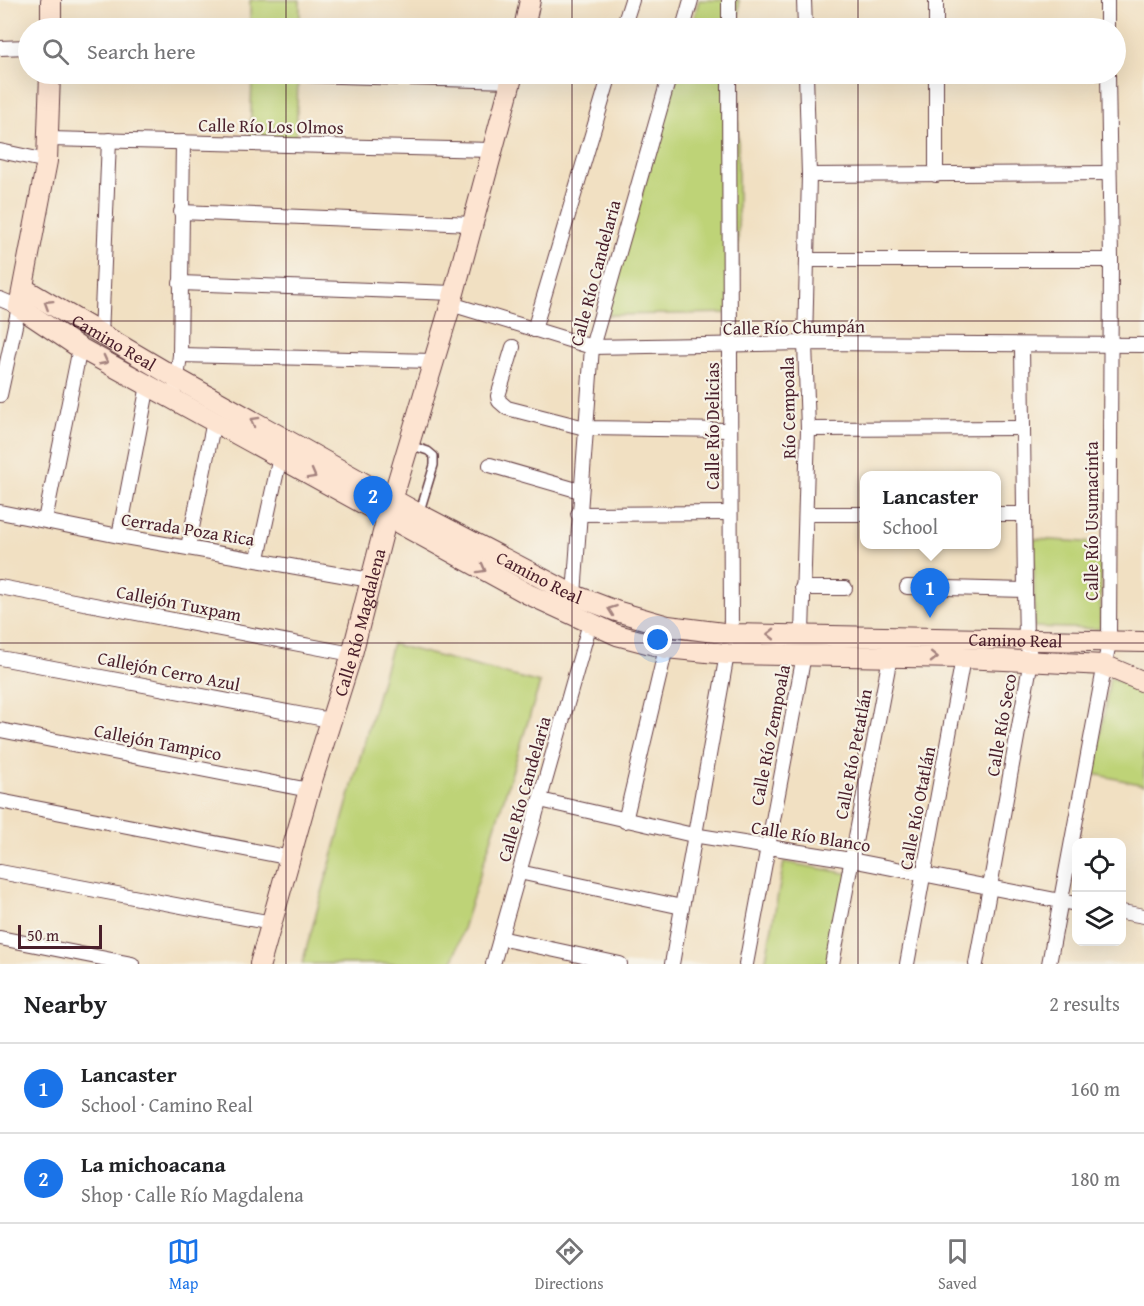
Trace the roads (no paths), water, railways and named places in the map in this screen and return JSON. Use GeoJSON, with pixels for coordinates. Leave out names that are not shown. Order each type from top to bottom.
{"type":"FeatureCollection","features":[{"type":"Feature","properties":{"kind":"street"},"geometry":{"type":"LineString","coordinates":[[51,0],[51,18]]}},
{"type":"Feature","properties":{"kind":"street"},"geometry":{"type":"LineString","coordinates":[[526,18],[530,0]]}},
{"type":"Feature","properties":{"kind":"street"},"geometry":{"type":"LineString","coordinates":[[626,18],[632,0]]}},
{"type":"Feature","properties":{"kind":"street"},"geometry":{"type":"LineString","coordinates":[[686,18],[691,0]]}},
{"type":"Feature","properties":{"kind":"street"},"geometry":{"type":"LineString","coordinates":[[729,0],[729,18]]}},
{"type":"Feature","properties":{"kind":"street"},"geometry":{"type":"LineString","coordinates":[[804,0],[805,18]]}},
{"type":"Feature","properties":{"kind":"street"},"geometry":{"type":"LineString","coordinates":[[936,0],[936,18]]}},
{"type":"Feature","properties":{"kind":"street"},"geometry":{"type":"LineString","coordinates":[[1107,0],[1107,18]]}},
{"type":"Feature","properties":{"kind":"street"},"geometry":{"type":"LineString","coordinates":[[0,48],[18,47]]}},
{"type":"Feature","properties":{"kind":"street"},"geometry":{"type":"LineString","coordinates":[[0,395],[12,299],[47,161],[50,84]]}},
{"type":"Feature","properties":{"kind":"street","name":"Calle Río Magdalena"},"geometry":{"type":"LineString","coordinates":[[260,964],[309,790],[352,654],[370,580],[453,298],[510,84]]}},
{"type":"Feature","properties":{"kind":"street"},"geometry":{"type":"LineString","coordinates":[[534,330],[607,84]]}},
{"type":"Feature","properties":{"kind":"street","name":"Calle Río Candelaria"},"geometry":{"type":"LineString","coordinates":[[574,595],[578,514],[592,347],[667,84]]}},
{"type":"Feature","properties":{"kind":"street","name":"Calle Río Delicias"},"geometry":{"type":"LineString","coordinates":[[729,84],[731,634]]}},
{"type":"Feature","properties":{"kind":"street","name":"Río Cempoala"},"geometry":{"type":"LineString","coordinates":[[802,634],[808,429],[805,343],[809,175],[806,84]]}},
{"type":"Feature","properties":{"kind":"street"},"geometry":{"type":"LineString","coordinates":[[936,84],[936,175]]}},
{"type":"Feature","properties":{"kind":"street","name":"Calle Río Usumacinta"},"geometry":{"type":"LineString","coordinates":[[1049,964],[1108,642],[1111,260],[1108,84]]}},
{"type":"Feature","properties":{"kind":"street","name":"Calle Río Los Olmos"},"geometry":{"type":"LineString","coordinates":[[49,139],[492,150]]}},
{"type":"Feature","properties":{"kind":"street"},"geometry":{"type":"LineString","coordinates":[[101,336],[109,140]]}},
{"type":"Feature","properties":{"kind":"street"},"geometry":{"type":"LineString","coordinates":[[176,400],[176,378],[180,355],[183,142]]}},
{"type":"Feature","properties":{"kind":"street"},"geometry":{"type":"LineString","coordinates":[[0,151],[47,161]]}},
{"type":"Feature","properties":{"kind":"street"},"geometry":{"type":"LineString","coordinates":[[809,175],[1108,173]]}},
{"type":"Feature","properties":{"kind":"street"},"geometry":{"type":"LineString","coordinates":[[181,212],[473,224]]}},
{"type":"Feature","properties":{"kind":"street"},"geometry":{"type":"LineString","coordinates":[[808,260],[1111,260]]}},
{"type":"Feature","properties":{"kind":"street","name":"Calle Río Chumpán"},"geometry":{"type":"LineString","coordinates":[[180,283],[453,298],[534,330],[592,347],[805,343],[1144,345]]}},
{"type":"Feature","properties":{"kind":"street","name":"Camino Real"},"geometry":{"type":"LineString","coordinates":[[12,299],[101,336],[176,378],[528,594],[617,635],[666,648],[727,654],[963,658],[1104,665],[1144,682]]}},
{"type":"Feature","properties":{"kind":"street","name":"Camino Real"},"geometry":{"type":"LineString","coordinates":[[12,299],[80,348],[280,457],[391,508],[419,514],[537,577],[574,595],[616,611],[668,626],[731,634],[1144,642]]}},
{"type":"Feature","properties":{"kind":"street","name":"Calle Río Seco"},"geometry":{"type":"LineString","coordinates":[[976,964],[1031,660],[1026,639],[1022,346]]}},
{"type":"Feature","properties":{"kind":"street"},"geometry":{"type":"LineString","coordinates":[[513,347],[498,390],[499,401],[507,408],[585,429],[730,430]]}},
{"type":"Feature","properties":{"kind":"street"},"geometry":{"type":"LineString","coordinates":[[45,520],[80,348]]}},
{"type":"Feature","properties":{"kind":"street"},"geometry":{"type":"LineString","coordinates":[[180,355],[433,362]]}},
{"type":"Feature","properties":{"kind":"street"},"geometry":{"type":"LineString","coordinates":[[119,536],[148,385]]}},
{"type":"Feature","properties":{"kind":"street"},"geometry":{"type":"LineString","coordinates":[[188,548],[214,421]]}},
{"type":"Feature","properties":{"kind":"street"},"geometry":{"type":"LineString","coordinates":[[808,429],[1023,428]]}},
{"type":"Feature","properties":{"kind":"street"},"geometry":{"type":"LineString","coordinates":[[258,558],[280,457]]}},
{"type":"Feature","properties":{"kind":"street"},"geometry":{"type":"LineString","coordinates":[[490,465],[580,491]]}},
{"type":"Feature","properties":{"kind":"street","name":"Cerrada Poza Rica"},"geometry":{"type":"LineString","coordinates":[[0,512],[119,536],[258,558],[370,580]]}},
{"type":"Feature","properties":{"kind":"street"},"geometry":{"type":"LineString","coordinates":[[578,514],[730,513]]}},
{"type":"Feature","properties":{"kind":"street"},"geometry":{"type":"LineString","coordinates":[[807,514],[860,514]]}},
{"type":"Feature","properties":{"kind":"street"},"geometry":{"type":"LineString","coordinates":[[1001,514],[1024,514]]}},
{"type":"Feature","properties":{"kind":"street"},"geometry":{"type":"LineString","coordinates":[[528,594],[537,577]]}},
{"type":"Feature","properties":{"kind":"street","name":"Callejón Tuxpam"},"geometry":{"type":"LineString","coordinates":[[0,587],[352,654]]}},
{"type":"Feature","properties":{"kind":"street"},"geometry":{"type":"LineString","coordinates":[[908,587],[1025,590]]}},
{"type":"Feature","properties":{"kind":"street"},"geometry":{"type":"LineString","coordinates":[[802,588],[845,588]]}},
{"type":"Feature","properties":{"kind":"street","name":"Calle Río Candelaria"},"geometry":{"type":"LineString","coordinates":[[493,964],[590,623]]}},
{"type":"Feature","properties":{"kind":"street"},"geometry":{"type":"LineString","coordinates":[[852,657],[853,635]]}},
{"type":"Feature","properties":{"kind":"street"},"geometry":{"type":"LineString","coordinates":[[898,657],[906,636]]}},
{"type":"Feature","properties":{"kind":"street"},"geometry":{"type":"LineString","coordinates":[[625,821],[666,648]]}},
{"type":"Feature","properties":{"kind":"street"},"geometry":{"type":"LineString","coordinates":[[672,964],[693,835],[727,654]]}},
{"type":"Feature","properties":{"kind":"street","name":"Calle Río Zempoala"},"geometry":{"type":"LineString","coordinates":[[746,964],[804,654]]}},
{"type":"Feature","properties":{"kind":"street","name":"Calle Río Petatlán"},"geometry":{"type":"LineString","coordinates":[[831,964],[851,860],[898,657]]}},
{"type":"Feature","properties":{"kind":"street","name":"Callejón Cerro Azul"},"geometry":{"type":"LineString","coordinates":[[0,658],[330,720]]}},
{"type":"Feature","properties":{"kind":"street","name":"Calle Río Otatlán"},"geometry":{"type":"LineString","coordinates":[[907,964],[963,658]]}},
{"type":"Feature","properties":{"kind":"street","name":"Callejón Tampico"},"geometry":{"type":"LineString","coordinates":[[0,730],[309,790]]}},
{"type":"Feature","properties":{"kind":"street","name":"Calle Río Blanco"},"geometry":{"type":"LineString","coordinates":[[540,800],[693,835],[851,860],[1072,903]]}},
{"type":"Feature","properties":{"kind":"street"},"geometry":{"type":"LineString","coordinates":[[0,801],[291,858]]}},
{"type":"Feature","properties":{"kind":"street"},"geometry":{"type":"LineString","coordinates":[[0,872],[272,922]]}},
{"type":"Feature","properties":{"kind":"street"},"geometry":{"type":"LineString","coordinates":[[519,872],[682,907]]}},
{"type":"Feature","properties":{"kind":"street"},"geometry":{"type":"LineString","coordinates":[[1126,913],[1144,916]]}},
{"type":"Feature","properties":{"kind":"street"},"geometry":{"type":"LineString","coordinates":[[0,938],[132,964]]}},
{"type":"Feature","properties":{"kind":"street"},"geometry":{"type":"LineString","coordinates":[[500,938],[620,964]]}},
{"type":"Feature","properties":{"kind":"lane"},"geometry":{"type":"LineString","coordinates":[[410,445],[429,451],[434,456],[434,465],[419,514]]}},
{"type":"Feature","properties":{"kind":"place","name":"La michoacana"},"geometry":{"type":"Point","coordinates":[373,526]}},
{"type":"Feature","properties":{"kind":"place","name":"Lancaster"},"geometry":{"type":"Point","coordinates":[930,618]}}]}
